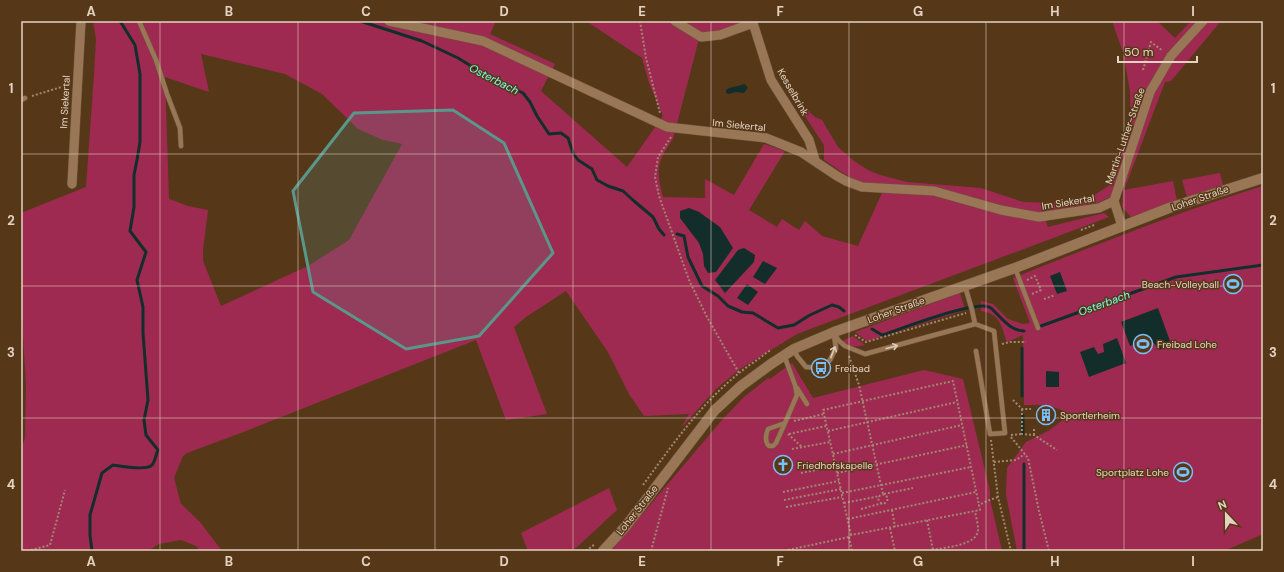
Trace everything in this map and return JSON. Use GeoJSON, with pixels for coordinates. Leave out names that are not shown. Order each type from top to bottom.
{"type":"FeatureCollection","features":[{"type":"Feature","properties":{"kind":"street","name":"Im Siekertal"},"geometry":{"type":"LineString","coordinates":[[72,184],[81,21]]}},
{"type":"Feature","properties":{"kind":"street","name":"Im Siekertal"},"geometry":{"type":"LineString","coordinates":[[389,21],[483,41],[667,127],[766,138],[801,152],[846,181],[862,187],[934,191],[1001,210],[1039,217],[1099,208],[1114,201]]}},
{"type":"Feature","properties":{"kind":"street","name":"Kesselbrink"},"geometry":{"type":"LineString","coordinates":[[675,21],[701,37],[720,35],[753,22],[771,80],[809,140],[815,160]]}},
{"type":"Feature","properties":{"kind":"street","name":"Martin-Luther-Straße"},"geometry":{"type":"LineString","coordinates":[[1122,226],[1114,201],[1150,92],[1171,56],[1203,21]]}},
{"type":"Feature","properties":{"kind":"street","name":"Loher Straße"},"geometry":{"type":"LineString","coordinates":[[603,551],[626,526],[715,410],[741,386],[794,349],[834,332],[1015,268],[1184,203],[1263,178]]}},
{"type":"Feature","properties":{"kind":"lane"},"geometry":{"type":"LineString","coordinates":[[139,21],[156,60],[180,128],[181,146]]}},
{"type":"Feature","properties":{"kind":"lane"},"geometry":{"type":"LineString","coordinates":[[1015,268],[1038,328]]}},
{"type":"Feature","properties":{"kind":"lane"},"geometry":{"type":"LineString","coordinates":[[965,286],[975,324]]}},
{"type":"Feature","properties":{"kind":"lane"},"geometry":{"type":"LineString","coordinates":[[834,332],[838,340],[845,346],[854,351],[865,354],[975,324],[994,332],[1005,433],[990,434],[976,351]]}},
{"type":"Feature","properties":{"kind":"lane"},"geometry":{"type":"LineString","coordinates":[[794,349],[797,356],[806,367],[821,368],[830,360],[836,348],[834,332]]}},
{"type":"Feature","properties":{"kind":"lane"},"geometry":{"type":"LineString","coordinates":[[784,355],[798,395],[784,426],[776,443],[773,446],[769,446],[766,440],[768,429],[784,426]]}},
{"type":"Feature","properties":{"kind":"lane"},"geometry":{"type":"LineString","coordinates":[[795,385],[807,404]]}},
{"type":"Feature","properties":{"kind":"path"},"geometry":{"type":"LineString","coordinates":[[640,21],[646,58],[658,108],[672,135],[658,156],[655,177],[659,196],[689,280],[707,317],[739,373]]}},
{"type":"Feature","properties":{"kind":"path"},"geometry":{"type":"LineString","coordinates":[[1143,70],[1151,42],[1171,56]]}},
{"type":"Feature","properties":{"kind":"path"},"geometry":{"type":"LineString","coordinates":[[23,99],[77,82]]}},
{"type":"Feature","properties":{"kind":"path"},"geometry":{"type":"LineString","coordinates":[[1020,282],[1035,276],[1041,290],[1026,296]]}},
{"type":"Feature","properties":{"kind":"path"},"geometry":{"type":"LineString","coordinates":[[1044,299],[1055,295]]}},
{"type":"Feature","properties":{"kind":"path"},"geometry":{"type":"LineString","coordinates":[[854,334],[866,342],[972,310]]}},
{"type":"Feature","properties":{"kind":"path"},"geometry":{"type":"LineString","coordinates":[[1010,342],[1026,342]]}},
{"type":"Feature","properties":{"kind":"path"},"geometry":{"type":"LineString","coordinates":[[845,346],[859,385],[881,486],[882,495],[879,500],[884,503]]}},
{"type":"Feature","properties":{"kind":"path"},"geometry":{"type":"LineString","coordinates":[[788,550],[850,536],[980,510],[953,381],[823,410],[848,520],[850,536],[852,551]]}},
{"type":"Feature","properties":{"kind":"path"},"geometry":{"type":"LineString","coordinates":[[1013,400],[1022,409],[1031,409]]}},
{"type":"Feature","properties":{"kind":"path"},"geometry":{"type":"LineString","coordinates":[[828,431],[957,402]]}},
{"type":"Feature","properties":{"kind":"path"},"geometry":{"type":"LineString","coordinates":[[1022,409],[1022,434]]}},
{"type":"Feature","properties":{"kind":"path"},"geometry":{"type":"LineString","coordinates":[[802,447],[789,434],[784,426],[824,414]]}},
{"type":"Feature","properties":{"kind":"path"},"geometry":{"type":"LineString","coordinates":[[833,454],[962,425]]}},
{"type":"Feature","properties":{"kind":"path"},"geometry":{"type":"LineString","coordinates":[[789,434],[826,426]]}},
{"type":"Feature","properties":{"kind":"path"},"geometry":{"type":"LineString","coordinates":[[1034,429],[1034,435]]}},
{"type":"Feature","properties":{"kind":"path"},"geometry":{"type":"LineString","coordinates":[[990,434],[998,497],[1011,551]]}},
{"type":"Feature","properties":{"kind":"path"},"geometry":{"type":"LineString","coordinates":[[1049,551],[1028,458],[1009,435],[1034,435],[1057,450]]}},
{"type":"Feature","properties":{"kind":"path"},"geometry":{"type":"LineString","coordinates":[[792,449],[830,442]]}},
{"type":"Feature","properties":{"kind":"path"},"geometry":{"type":"LineString","coordinates":[[837,473],[966,445]]}},
{"type":"Feature","properties":{"kind":"path"},"geometry":{"type":"LineString","coordinates":[[994,462],[1016,460],[1025,454]]}},
{"type":"Feature","properties":{"kind":"path"},"geometry":{"type":"LineString","coordinates":[[801,473],[836,466]]}},
{"type":"Feature","properties":{"kind":"path"},"geometry":{"type":"LineString","coordinates":[[842,493],[971,467]]}},
{"type":"Feature","properties":{"kind":"path"},"geometry":{"type":"LineString","coordinates":[[783,492],[839,481]]}},
{"type":"Feature","properties":{"kind":"path"},"geometry":{"type":"LineString","coordinates":[[651,551],[668,488]]}},
{"type":"Feature","properties":{"kind":"path"},"geometry":{"type":"LineString","coordinates":[[844,503],[913,488]]}},
{"type":"Feature","properties":{"kind":"path"},"geometry":{"type":"LineString","coordinates":[[784,500],[841,489]]}},
{"type":"Feature","properties":{"kind":"path"},"geometry":{"type":"LineString","coordinates":[[27,551],[50,545],[65,490]]}},
{"type":"Feature","properties":{"kind":"path"},"geometry":{"type":"LineString","coordinates":[[848,520],[976,492]]}},
{"type":"Feature","properties":{"kind":"path"},"geometry":{"type":"LineString","coordinates":[[861,508],[886,502],[888,498],[887,496],[882,495]]}},
{"type":"Feature","properties":{"kind":"path"},"geometry":{"type":"LineString","coordinates":[[786,508],[842,497]]}},
{"type":"Feature","properties":{"kind":"path"},"geometry":{"type":"LineString","coordinates":[[979,505],[987,500],[998,497]]}},
{"type":"Feature","properties":{"kind":"path"},"geometry":{"type":"LineString","coordinates":[[892,510],[895,527]]}},
{"type":"Feature","properties":{"kind":"path"},"geometry":{"type":"LineString","coordinates":[[927,520],[933,550],[969,543],[977,536],[978,530],[974,511]]}},
{"type":"Feature","properties":{"kind":"path"},"geometry":{"type":"LineString","coordinates":[[890,528],[895,551]]}},
{"type":"Feature","properties":{"kind":"highlighted area"},"geometry":{"type":"Polygon","coordinates":[[[453,110],[504,143],[553,253],[479,336],[406,349],[313,292],[293,191],[354,113],[453,110]]]}},
{"type":"Feature","properties":{"kind":"shaded area"},"geometry":{"type":"Polygon","coordinates":[[[93,21],[496,21],[490,34],[555,64],[541,91],[627,167],[663,116],[649,83],[642,58],[586,21],[752,21],[719,33],[700,35],[673,139],[663,155],[659,166],[659,179],[663,197],[705,198],[705,179],[734,195],[764,144],[785,151],[749,210],[777,227],[782,219],[799,230],[805,221],[822,236],[858,246],[882,193],[877,186],[862,184],[824,160],[824,145],[799,107],[795,98],[815,117],[822,120],[838,147],[854,161],[868,170],[880,175],[907,182],[981,188],[1023,202],[1054,203],[1090,198],[1110,185],[1113,171],[1131,124],[1130,91],[1123,52],[1113,21],[1157,21],[1175,38],[1191,21],[1221,21],[1171,81],[1165,82],[1124,190],[1173,181],[1177,201],[1131,217],[1122,207],[1123,191],[1097,203],[1043,213],[1048,227],[1104,213],[1109,217],[797,334],[740,369],[716,389],[681,428],[689,414],[644,416],[629,394],[608,352],[566,291],[526,317],[514,327],[547,414],[506,420],[476,340],[187,453],[183,456],[174,478],[181,504],[200,522],[222,551],[200,551],[196,546],[181,540],[159,544],[148,551],[21,551],[21,451],[25,438],[26,385],[22,318],[21,213],[86,187],[96,39],[93,21]],[[201,54],[209,92],[165,77],[169,199],[188,206],[208,210],[203,261],[221,306],[308,266],[349,240],[402,144],[383,140],[358,129],[322,94],[285,74],[201,54]]]}},
{"type":"Feature","properties":{"kind":"shaded area"},"geometry":{"type":"Polygon","coordinates":[[[1220,173],[1223,185],[1187,197],[1182,180],[1220,173]]]}},
{"type":"Feature","properties":{"kind":"shaded area"},"geometry":{"type":"Polygon","coordinates":[[[1263,186],[1263,534],[1224,551],[1017,551],[1006,494],[1007,468],[1026,442],[1048,431],[1064,419],[1074,417],[1062,410],[1050,406],[1024,405],[1023,335],[1007,342],[1001,326],[996,318],[993,315],[981,311],[981,301],[993,304],[1008,319],[1022,324],[1030,323],[1013,278],[1168,218],[1263,186]]]}},
{"type":"Feature","properties":{"kind":"shaded area"},"geometry":{"type":"Polygon","coordinates":[[[960,293],[965,310],[867,341],[855,332],[960,293]]]}},
{"type":"Feature","properties":{"kind":"shaded area"},"geometry":{"type":"Polygon","coordinates":[[[853,336],[865,345],[854,346],[844,342],[844,340],[853,336]]]}},
{"type":"Feature","properties":{"kind":"shaded area"},"geometry":{"type":"Polygon","coordinates":[[[792,363],[813,398],[924,370],[963,379],[990,491],[990,499],[1002,551],[611,551],[722,420],[744,397],[768,378],[770,379],[792,363]]]}},
{"type":"Feature","properties":{"kind":"shaded area"},"geometry":{"type":"Polygon","coordinates":[[[609,488],[617,510],[578,546],[571,551],[528,551],[521,533],[609,488]]]}},
{"type":"Feature","properties":{"kind":"water"},"geometry":{"type":"Polygon","coordinates":[[[745,84],[748,88],[744,93],[726,93],[726,90],[729,88],[745,84]]]}},
{"type":"Feature","properties":{"kind":"water"},"geometry":{"type":"Polygon","coordinates":[[[689,208],[699,212],[720,227],[733,248],[716,272],[708,273],[704,266],[703,254],[699,243],[680,218],[680,211],[689,208]]]}},
{"type":"Feature","properties":{"kind":"water"},"geometry":{"type":"Polygon","coordinates":[[[744,248],[755,255],[754,262],[725,293],[715,280],[738,250],[744,248]]]}},
{"type":"Feature","properties":{"kind":"water"},"geometry":{"type":"Polygon","coordinates":[[[763,261],[777,268],[765,284],[753,277],[763,261]]]}},
{"type":"Feature","properties":{"kind":"water"},"geometry":{"type":"Polygon","coordinates":[[[1060,272],[1067,291],[1057,294],[1050,276],[1060,272]]]}},
{"type":"Feature","properties":{"kind":"water"},"geometry":{"type":"Polygon","coordinates":[[[747,284],[758,292],[748,305],[737,298],[747,284]]]}},
{"type":"Feature","properties":{"kind":"water"},"geometry":{"type":"Polygon","coordinates":[[[1158,308],[1170,341],[1160,350],[1150,339],[1130,346],[1121,322],[1158,308]]]}},
{"type":"Feature","properties":{"kind":"water"},"geometry":{"type":"Polygon","coordinates":[[[1117,338],[1126,363],[1089,377],[1080,352],[1094,347],[1098,354],[1104,352],[1103,344],[1117,338]]]}},
{"type":"Feature","properties":{"kind":"water"},"geometry":{"type":"Polygon","coordinates":[[[1046,371],[1059,372],[1059,387],[1046,387],[1046,371]]]}},
{"type":"Feature","properties":{"kind":"waterway"},"geometry":{"type":"LineString","coordinates":[[92,551],[90,515],[102,473],[113,465],[133,468],[149,467],[153,464],[158,450],[146,435],[144,420],[148,400],[143,333],[143,307],[137,280],[146,252],[130,231],[134,207],[134,175],[140,142],[140,74],[135,45],[120,21]]}},
{"type":"Feature","properties":{"kind":"waterway","name":"Osterbach"},"geometry":{"type":"LineString","coordinates":[[360,21],[422,41],[458,58],[489,77],[523,93],[549,134],[561,133],[568,138],[573,153],[578,160],[592,169],[597,180],[608,186],[623,191],[653,217],[664,235]]}},
{"type":"Feature","properties":{"kind":"waterway","name":"Osterbach"},"geometry":{"type":"LineString","coordinates":[[677,234],[684,236],[688,257],[702,286],[718,296],[728,306],[742,312],[753,313],[778,328],[794,325],[810,315],[832,305],[839,307],[844,311]]}},
{"type":"Feature","properties":{"kind":"waterway","name":"Osterbach"},"geometry":{"type":"LineString","coordinates":[[1041,326],[1176,277],[1263,265]]}},
{"type":"Feature","properties":{"kind":"waterway","name":"Osterbach"},"geometry":{"type":"LineString","coordinates":[[872,329],[882,335],[954,311],[981,306],[990,307],[1012,327],[1020,331],[1024,331]]}},
{"type":"Feature","properties":{"kind":"waterway"},"geometry":{"type":"LineString","coordinates":[[1022,348],[1022,396]]}},
{"type":"Feature","properties":{"kind":"waterway"},"geometry":{"type":"LineString","coordinates":[[1023,415],[1023,434]]}},
{"type":"Feature","properties":{"kind":"waterway"},"geometry":{"type":"LineString","coordinates":[[1024,464],[1024,551]]}},
{"type":"Feature","properties":{"kind":"place","name":"Beach-Volleyball"},"geometry":{"type":"Point","coordinates":[1233,284]}},
{"type":"Feature","properties":{"kind":"place","name":"Freibad Lohe"},"geometry":{"type":"Point","coordinates":[1143,344]}},
{"type":"Feature","properties":{"kind":"place","name":"Freibad"},"geometry":{"type":"Point","coordinates":[821,368]}},
{"type":"Feature","properties":{"kind":"place","name":"Sportlerheim"},"geometry":{"type":"Point","coordinates":[1046,415]}},
{"type":"Feature","properties":{"kind":"place","name":"Friedhofskapelle"},"geometry":{"type":"Point","coordinates":[783,465]}},
{"type":"Feature","properties":{"kind":"place","name":"Sportplatz Lohe"},"geometry":{"type":"Point","coordinates":[1183,472]}}]}
